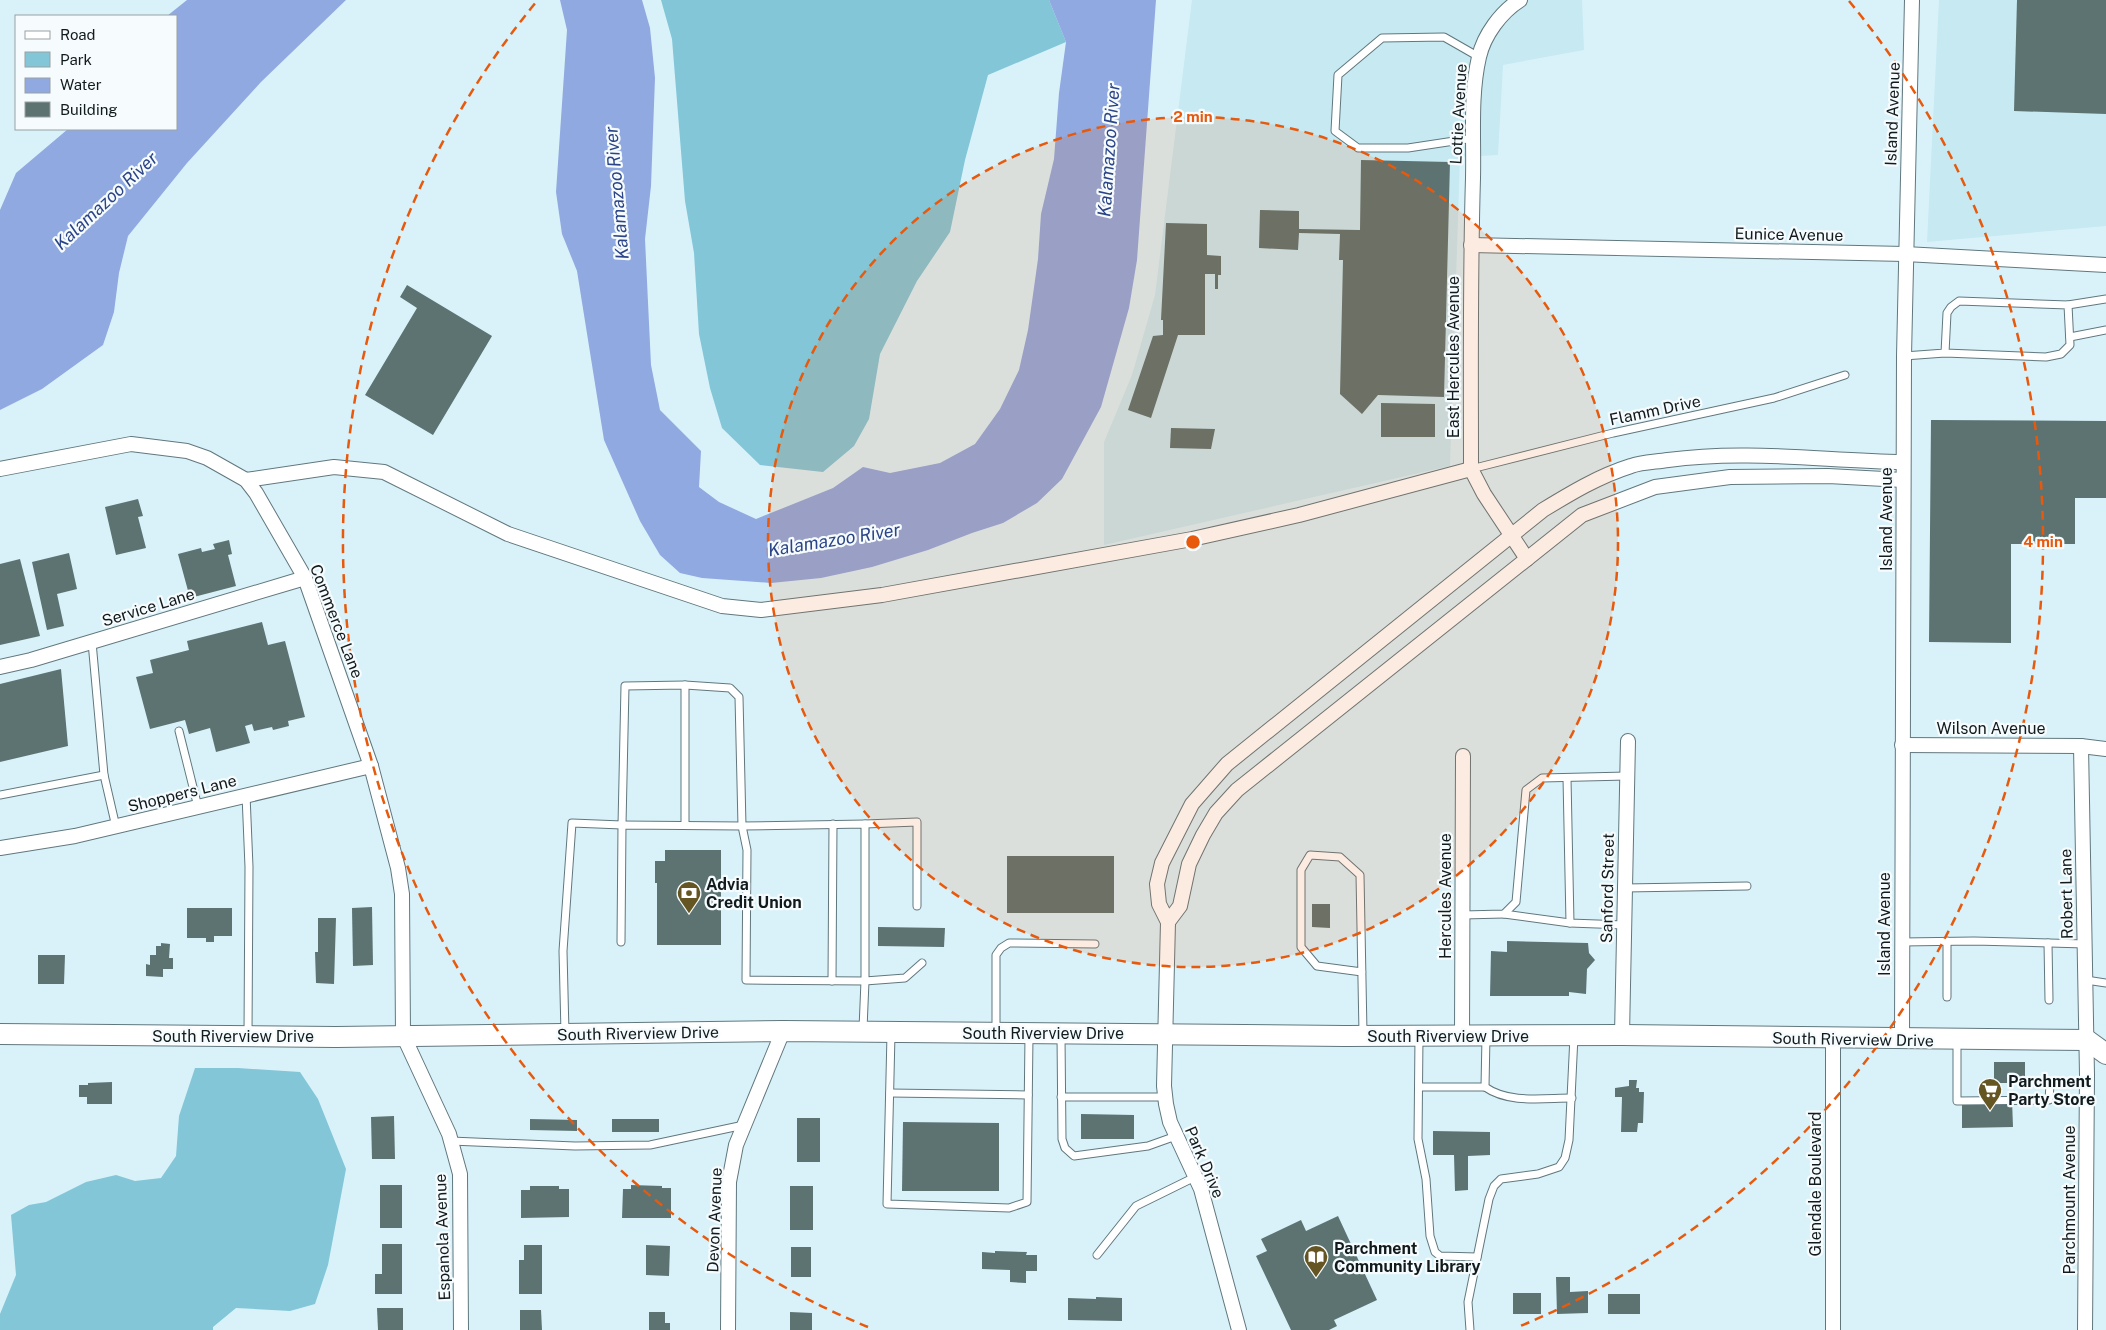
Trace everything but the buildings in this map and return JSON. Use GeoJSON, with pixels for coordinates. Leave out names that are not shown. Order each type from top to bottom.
{"type":"FeatureCollection","features":[{"type":"Feature","properties":{"kind":"street","name":"Lottie Avenue"},"geometry":{"type":"LineString","coordinates":[[1471,245],[1474,93],[1479,57],[1486,38],[1496,23],[1512,5],[1520,0]]}},
{"type":"Feature","properties":{"kind":"street","name":"Island Avenue"},"geometry":{"type":"LineString","coordinates":[[1902,1039],[1904,356],[1912,0]]}},
{"type":"Feature","properties":{"kind":"street","name":"Eunice Avenue"},"geometry":{"type":"LineString","coordinates":[[1471,245],[1905,254],[2106,264]]}},
{"type":"Feature","properties":{"kind":"street","name":"East Hercules Avenue"},"geometry":{"type":"LineString","coordinates":[[1471,245],[1471,469]]}},
{"type":"Feature","properties":{"kind":"street","name":"Commerce Lane"},"geometry":{"type":"LineString","coordinates":[[0,469],[131,444],[186,452],[222,466],[246,480],[256,493],[305,578],[371,766],[393,844],[402,894],[403,1035]]}},
{"type":"Feature","properties":{"kind":"street"},"geometry":{"type":"LineString","coordinates":[[1904,462],[1846,461],[1765,455],[1695,456],[1632,465],[1584,485],[1543,510],[1227,764],[1192,804],[1162,863],[1157,884],[1159,904],[1168,922],[1180,906],[1189,864],[1203,836],[1216,813],[1237,790],[1582,515],[1655,487],[1730,477],[1828,476],[1904,480]]}},
{"type":"Feature","properties":{"kind":"street"},"geometry":{"type":"LineString","coordinates":[[246,480],[334,467],[384,472],[508,534],[722,606],[761,610],[882,595],[1192,539],[1300,515],[1471,469],[1484,494],[1527,558]]}},
{"type":"Feature","properties":{"kind":"street","name":"Service Lane"},"geometry":{"type":"LineString","coordinates":[[0,667],[31,660],[305,578]]}},
{"type":"Feature","properties":{"kind":"street","name":"Sanford Street"},"geometry":{"type":"LineString","coordinates":[[1622,1035],[1628,741]]}},
{"type":"Feature","properties":{"kind":"street","name":"Wilson Avenue"},"geometry":{"type":"LineString","coordinates":[[1902,746],[2081,746],[2106,749]]}},
{"type":"Feature","properties":{"kind":"street","name":"Robert Lane"},"geometry":{"type":"LineString","coordinates":[[2081,746],[2087,1040]]}},
{"type":"Feature","properties":{"kind":"street","name":"Hercules Avenue"},"geometry":{"type":"LineString","coordinates":[[1462,1036],[1463,756]]}},
{"type":"Feature","properties":{"kind":"street","name":"Shoppers Lane"},"geometry":{"type":"LineString","coordinates":[[0,848],[75,836],[116,827],[371,766]]}},
{"type":"Feature","properties":{"kind":"street","name":"Park Drive"},"geometry":{"type":"LineString","coordinates":[[1168,922],[1165,1097],[1170,1122],[1195,1177],[1209,1215],[1239,1330]]}},
{"type":"Feature","properties":{"kind":"street","name":"South Riverview Drive"},"geometry":{"type":"LineString","coordinates":[[0,1034],[248,1036],[783,1031],[1364,1036],[1622,1035],[2087,1040]]}},
{"type":"Feature","properties":{"kind":"street","name":"Devon Avenue"},"geometry":{"type":"LineString","coordinates":[[728,1330],[729,1182],[736,1145],[783,1031]]}},
{"type":"Feature","properties":{"kind":"street","name":"Espanola Avenue"},"geometry":{"type":"LineString","coordinates":[[403,1035],[451,1141],[460,1174],[461,1330]]}},
{"type":"Feature","properties":{"kind":"street","name":"Glendale Boulevard"},"geometry":{"type":"LineString","coordinates":[[1833,1038],[1833,1330]]}},
{"type":"Feature","properties":{"kind":"street"},"geometry":{"type":"LineString","coordinates":[[2087,1040],[2106,1054]]}},
{"type":"Feature","properties":{"kind":"street","name":"Parchmount Avenue"},"geometry":{"type":"LineString","coordinates":[[2085,1330],[2087,1040]]}},
{"type":"Feature","properties":{"kind":"lane"},"geometry":{"type":"LineString","coordinates":[[1474,138],[1408,148],[1358,148],[1335,131],[1338,75],[1382,38],[1444,37],[1479,57]]}},
{"type":"Feature","properties":{"kind":"lane"},"geometry":{"type":"LineString","coordinates":[[1945,353],[1947,313],[1951,307],[1959,302],[2068,305],[2106,299]]}},
{"type":"Feature","properties":{"kind":"lane"},"geometry":{"type":"LineString","coordinates":[[1904,356],[1945,353],[2046,357],[2061,354],[2070,345],[2068,305]]}},
{"type":"Feature","properties":{"kind":"lane"},"geometry":{"type":"LineString","coordinates":[[2070,337],[2106,330]]}},
{"type":"Feature","properties":{"kind":"lane","name":"Flamm Drive"},"geometry":{"type":"LineString","coordinates":[[1471,469],[1612,434],[1774,398],[1845,375]]}},
{"type":"Feature","properties":{"kind":"lane"},"geometry":{"type":"LineString","coordinates":[[92,642],[104,775],[116,827]]}},
{"type":"Feature","properties":{"kind":"lane"},"geometry":{"type":"LineString","coordinates":[[685,685],[685,824]]}},
{"type":"Feature","properties":{"kind":"lane"},"geometry":{"type":"LineString","coordinates":[[620,942],[625,686],[685,685],[730,688],[739,697],[742,826],[747,850],[746,980],[865,981],[905,978],[922,963]]}},
{"type":"Feature","properties":{"kind":"lane"},"geometry":{"type":"LineString","coordinates":[[179,731],[198,807]]}},
{"type":"Feature","properties":{"kind":"lane"},"geometry":{"type":"LineString","coordinates":[[0,795],[104,775]]}},
{"type":"Feature","properties":{"kind":"lane"},"geometry":{"type":"LineString","coordinates":[[1504,914],[1516,902],[1526,790],[1542,778],[1627,776]]}},
{"type":"Feature","properties":{"kind":"lane"},"geometry":{"type":"LineString","coordinates":[[1566,778],[1570,923]]}},
{"type":"Feature","properties":{"kind":"lane"},"geometry":{"type":"LineString","coordinates":[[246,795],[249,867],[248,1036]]}},
{"type":"Feature","properties":{"kind":"lane"},"geometry":{"type":"LineString","coordinates":[[565,1033],[563,951],[572,824],[742,826],[917,822],[917,906]]}},
{"type":"Feature","properties":{"kind":"lane"},"geometry":{"type":"LineString","coordinates":[[832,981],[833,824]]}},
{"type":"Feature","properties":{"kind":"lane"},"geometry":{"type":"LineString","coordinates":[[863,1032],[865,981],[865,824]]}},
{"type":"Feature","properties":{"kind":"lane"},"geometry":{"type":"LineString","coordinates":[[1362,972],[1317,966],[1301,947],[1301,870],[1310,855],[1340,857],[1360,875],[1364,1036]]}},
{"type":"Feature","properties":{"kind":"lane"},"geometry":{"type":"LineString","coordinates":[[1625,888],[1747,886]]}},
{"type":"Feature","properties":{"kind":"lane"},"geometry":{"type":"LineString","coordinates":[[1463,915],[1504,914],[1570,923],[1624,925]]}},
{"type":"Feature","properties":{"kind":"lane"},"geometry":{"type":"LineString","coordinates":[[1947,941],[1947,997]]}},
{"type":"Feature","properties":{"kind":"lane"},"geometry":{"type":"LineString","coordinates":[[1902,942],[2085,944]]}},
{"type":"Feature","properties":{"kind":"lane"},"geometry":{"type":"LineString","coordinates":[[996,1033],[996,955],[1001,948],[1008,943],[1095,944]]}},
{"type":"Feature","properties":{"kind":"lane"},"geometry":{"type":"LineString","coordinates":[[2048,943],[2049,1000]]}},
{"type":"Feature","properties":{"kind":"lane"},"geometry":{"type":"LineString","coordinates":[[2086,980],[2106,982]]}},
{"type":"Feature","properties":{"kind":"lane"},"geometry":{"type":"LineString","coordinates":[[891,1032],[887,1204],[1009,1208],[1027,1202],[1029,1033]]}},
{"type":"Feature","properties":{"kind":"lane"},"geometry":{"type":"LineString","coordinates":[[1060,1033],[1062,1139],[1065,1148],[1074,1156],[1148,1146],[1176,1136]]}},
{"type":"Feature","properties":{"kind":"lane"},"geometry":{"type":"LineString","coordinates":[[1470,1330],[1468,1302],[1489,1199],[1494,1186],[1501,1179],[1538,1174],[1558,1166],[1565,1158],[1569,1140],[1574,1035]]}},
{"type":"Feature","properties":{"kind":"lane"},"geometry":{"type":"LineString","coordinates":[[1419,1036],[1418,1139],[1426,1179],[1430,1236],[1436,1252],[1440,1256],[1477,1256]]}},
{"type":"Feature","properties":{"kind":"lane"},"geometry":{"type":"LineString","coordinates":[[1485,1087],[1486,1036]]}},
{"type":"Feature","properties":{"kind":"lane"},"geometry":{"type":"LineString","coordinates":[[1958,1040],[1957,1101],[2049,1100],[2050,1084],[2087,1082]]}},
{"type":"Feature","properties":{"kind":"lane"},"geometry":{"type":"LineString","coordinates":[[1420,1087],[1485,1087],[1493,1093],[1522,1098],[1572,1098]]}},
{"type":"Feature","properties":{"kind":"lane"},"geometry":{"type":"LineString","coordinates":[[890,1093],[1028,1095]]}},
{"type":"Feature","properties":{"kind":"lane"},"geometry":{"type":"LineString","coordinates":[[1061,1097],[1165,1097]]}},
{"type":"Feature","properties":{"kind":"lane"},"geometry":{"type":"LineString","coordinates":[[451,1141],[574,1146],[650,1145],[745,1125]]}},
{"type":"Feature","properties":{"kind":"lane"},"geometry":{"type":"LineString","coordinates":[[1097,1255],[1136,1206],[1195,1177]]}},
{"type":"Feature","properties":{"kind":"shaded area"},"geometry":{"type":"Polygon","coordinates":[[[1192,0],[1582,0],[1584,50],[1503,65],[1498,155],[1460,157],[1450,466],[1104,545],[1104,442],[1132,375],[1155,295],[1192,0]]]}},
{"type":"Feature","properties":{"kind":"shaded area"},"geometry":{"type":"Polygon","coordinates":[[[1939,0],[2106,0],[2106,226],[1927,242],[1939,0]]]}},
{"type":"Feature","properties":{"kind":"green space"},"geometry":{"type":"Polygon","coordinates":[[[661,0],[1049,0],[1066,42],[988,75],[965,160],[950,232],[917,281],[880,354],[869,419],[854,446],[823,472],[760,465],[722,428],[710,388],[699,334],[694,253],[685,201],[672,39],[661,0]]]}},
{"type":"Feature","properties":{"kind":"green space"},"geometry":{"type":"Polygon","coordinates":[[[195,1068],[238,1068],[300,1072],[318,1099],[346,1169],[328,1265],[315,1304],[290,1311],[236,1308],[213,1327],[213,1330],[0,1330],[0,1314],[16,1275],[11,1215],[29,1205],[46,1202],[86,1182],[116,1175],[135,1181],[161,1178],[176,1156],[179,1116],[195,1068]]]}},
{"type":"Feature","properties":{"kind":"water","name":"Kalamazoo River"},"geometry":{"type":"Polygon","coordinates":[[[187,0],[346,0],[261,82],[187,163],[128,236],[119,273],[114,312],[103,345],[42,389],[0,410],[0,210],[16,173],[67,130],[178,130],[178,15],[168,15],[187,0]]]}},
{"type":"Feature","properties":{"kind":"water","name":"Kalamazoo River"},"geometry":{"type":"Polygon","coordinates":[[[560,0],[642,0],[650,28],[655,78],[651,186],[645,239],[651,365],[660,410],[701,451],[699,487],[719,502],[756,519],[833,488],[863,467],[890,473],[940,463],[975,444],[1000,409],[1019,370],[1028,330],[1038,259],[1041,214],[1054,159],[1059,93],[1066,42],[1049,0],[1156,0],[1137,260],[1129,308],[1101,407],[1062,479],[1037,503],[1003,523],[928,550],[872,567],[821,578],[771,583],[702,578],[680,573],[660,555],[640,521],[604,440],[577,271],[562,234],[556,192],[567,30],[560,0]]]}},
{"type":"Feature","properties":{"kind":"place","name":"Advia Credit Union"},"geometry":{"type":"Point","coordinates":[689,914]}},
{"type":"Feature","properties":{"kind":"place","name":"Parchment Party Store"},"geometry":{"type":"Point","coordinates":[1990,1111]}},
{"type":"Feature","properties":{"kind":"place","name":"Parchment Community Library"},"geometry":{"type":"Point","coordinates":[1316,1278]}}]}
